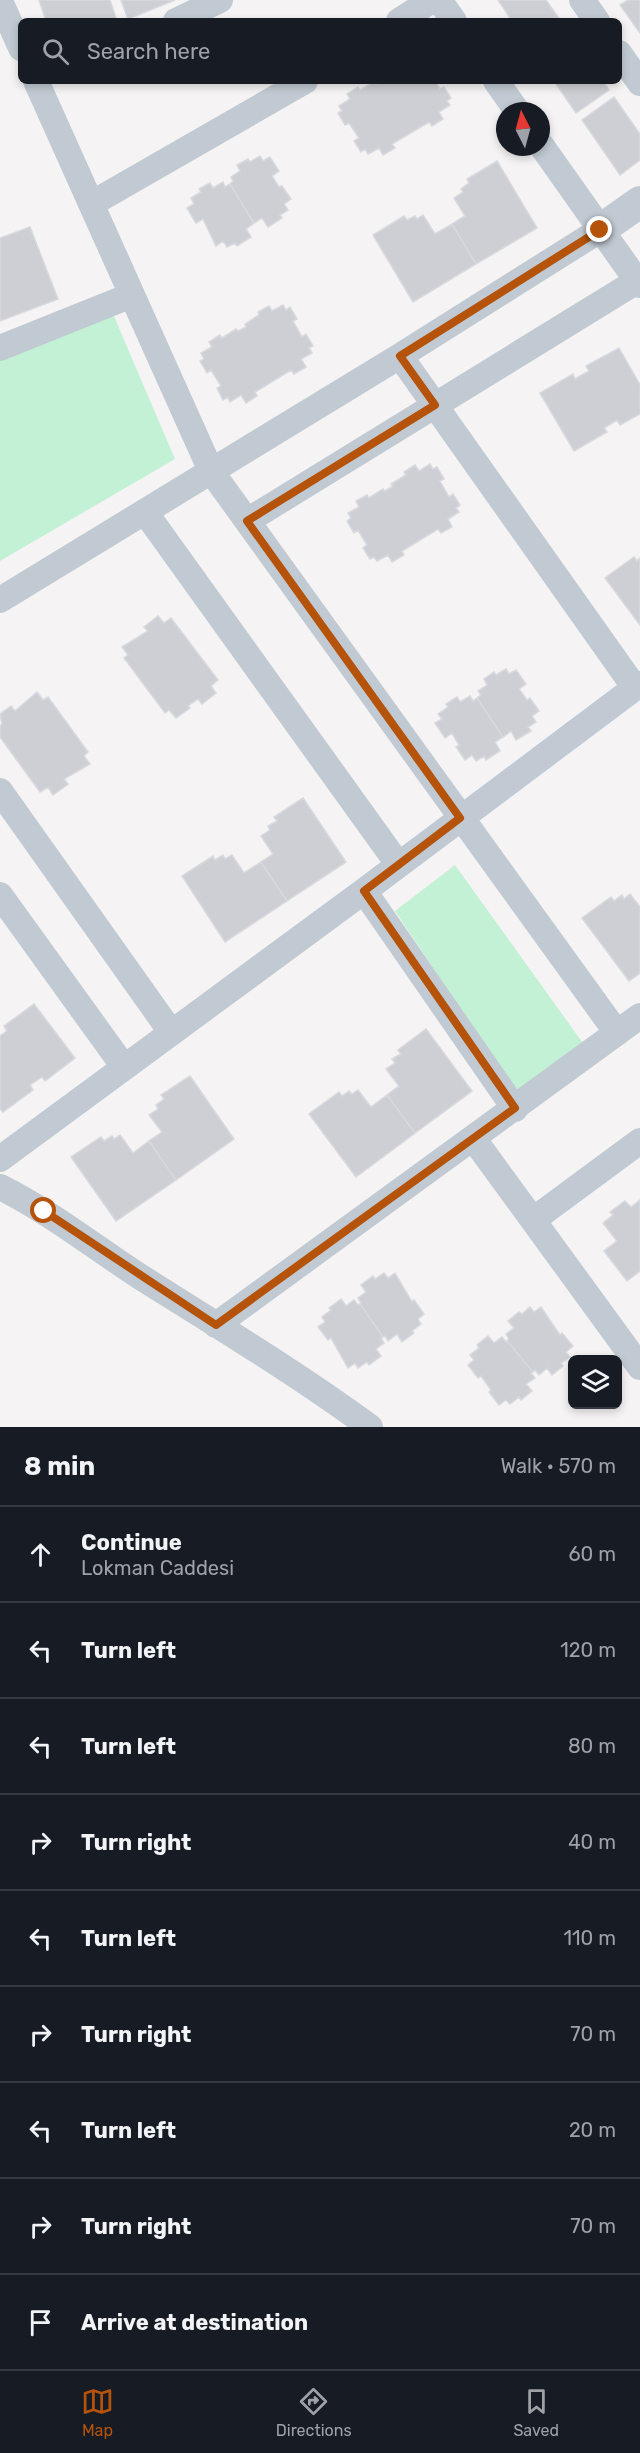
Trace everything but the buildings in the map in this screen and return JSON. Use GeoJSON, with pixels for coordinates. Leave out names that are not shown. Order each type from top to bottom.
{"type":"FeatureCollection","features":[{"type":"Feature","properties":{"kind":"street"},"geometry":{"type":"LineString","coordinates":[[182,18],[220,0]]}},
{"type":"Feature","properties":{"kind":"street"},"geometry":{"type":"LineString","coordinates":[[404,18],[432,0]]}},
{"type":"Feature","properties":{"kind":"street"},"geometry":{"type":"LineString","coordinates":[[439,0],[452,18]]}},
{"type":"Feature","properties":{"kind":"street"},"geometry":{"type":"LineString","coordinates":[[582,0],[595,18]]}},
{"type":"Feature","properties":{"kind":"street"},"geometry":{"type":"LineString","coordinates":[[0,1],[18,41]]}},
{"type":"Feature","properties":{"kind":"street"},"geometry":{"type":"LineString","coordinates":[[622,57],[640,83]]}},
{"type":"Feature","properties":{"kind":"street"},"geometry":{"type":"LineString","coordinates":[[42,84],[91,204],[211,471],[617,1033]]}},
{"type":"Feature","properties":{"kind":"street"},"geometry":{"type":"LineString","coordinates":[[91,204],[300,84]]}},
{"type":"Feature","properties":{"kind":"street"},"geometry":{"type":"LineString","coordinates":[[498,84],[511,102]]}},
{"type":"Feature","properties":{"kind":"street"},"geometry":{"type":"LineString","coordinates":[[247,521],[638,283],[549,156]]}},
{"type":"Feature","properties":{"kind":"street"},"geometry":{"type":"LineString","coordinates":[[0,600],[400,356],[600,230],[640,202]]}},
{"type":"Feature","properties":{"kind":"street"},"geometry":{"type":"LineString","coordinates":[[0,348],[132,295]]}},
{"type":"Feature","properties":{"kind":"street"},"geometry":{"type":"LineString","coordinates":[[0,1160],[637,686],[400,356]]}},
{"type":"Feature","properties":{"kind":"street"},"geometry":{"type":"LineString","coordinates":[[145,512],[398,864]]}},
{"type":"Feature","properties":{"kind":"street"},"geometry":{"type":"LineString","coordinates":[[0,790],[171,1032]]}},
{"type":"Feature","properties":{"kind":"street"},"geometry":{"type":"LineString","coordinates":[[364,891],[515,1108]]}},
{"type":"Feature","properties":{"kind":"street"},"geometry":{"type":"LineString","coordinates":[[0,895],[124,1067]]}},
{"type":"Feature","properties":{"kind":"street"},"geometry":{"type":"LineString","coordinates":[[216,1325],[640,1016]]}},
{"type":"Feature","properties":{"kind":"street"},"geometry":{"type":"LineString","coordinates":[[473,1138],[640,1367]]}},
{"type":"Feature","properties":{"kind":"street"},"geometry":{"type":"LineString","coordinates":[[533,1220],[640,1141]]}},
{"type":"Feature","properties":{"kind":"street"},"geometry":{"type":"LineString","coordinates":[[0,1187],[44,1211],[333,1400],[370,1427]]}},
{"type":"Feature","properties":{"kind":"green space"},"geometry":{"type":"Polygon","coordinates":[[[113,314],[175,459],[0,561],[0,360],[113,314]]]}},
{"type":"Feature","properties":{"kind":"green space"},"geometry":{"type":"Polygon","coordinates":[[[455,865],[585,1046],[517,1093],[395,911],[455,865]]]}},
{"type":"Feature","properties":{"kind":"route"},"geometry":{"type":"LineString","coordinates":[[44,1211],[105,1254],[216,1325],[515,1108],[364,891],[460,818],[247,521],[435,405],[400,356],[600,230]]}}]}
